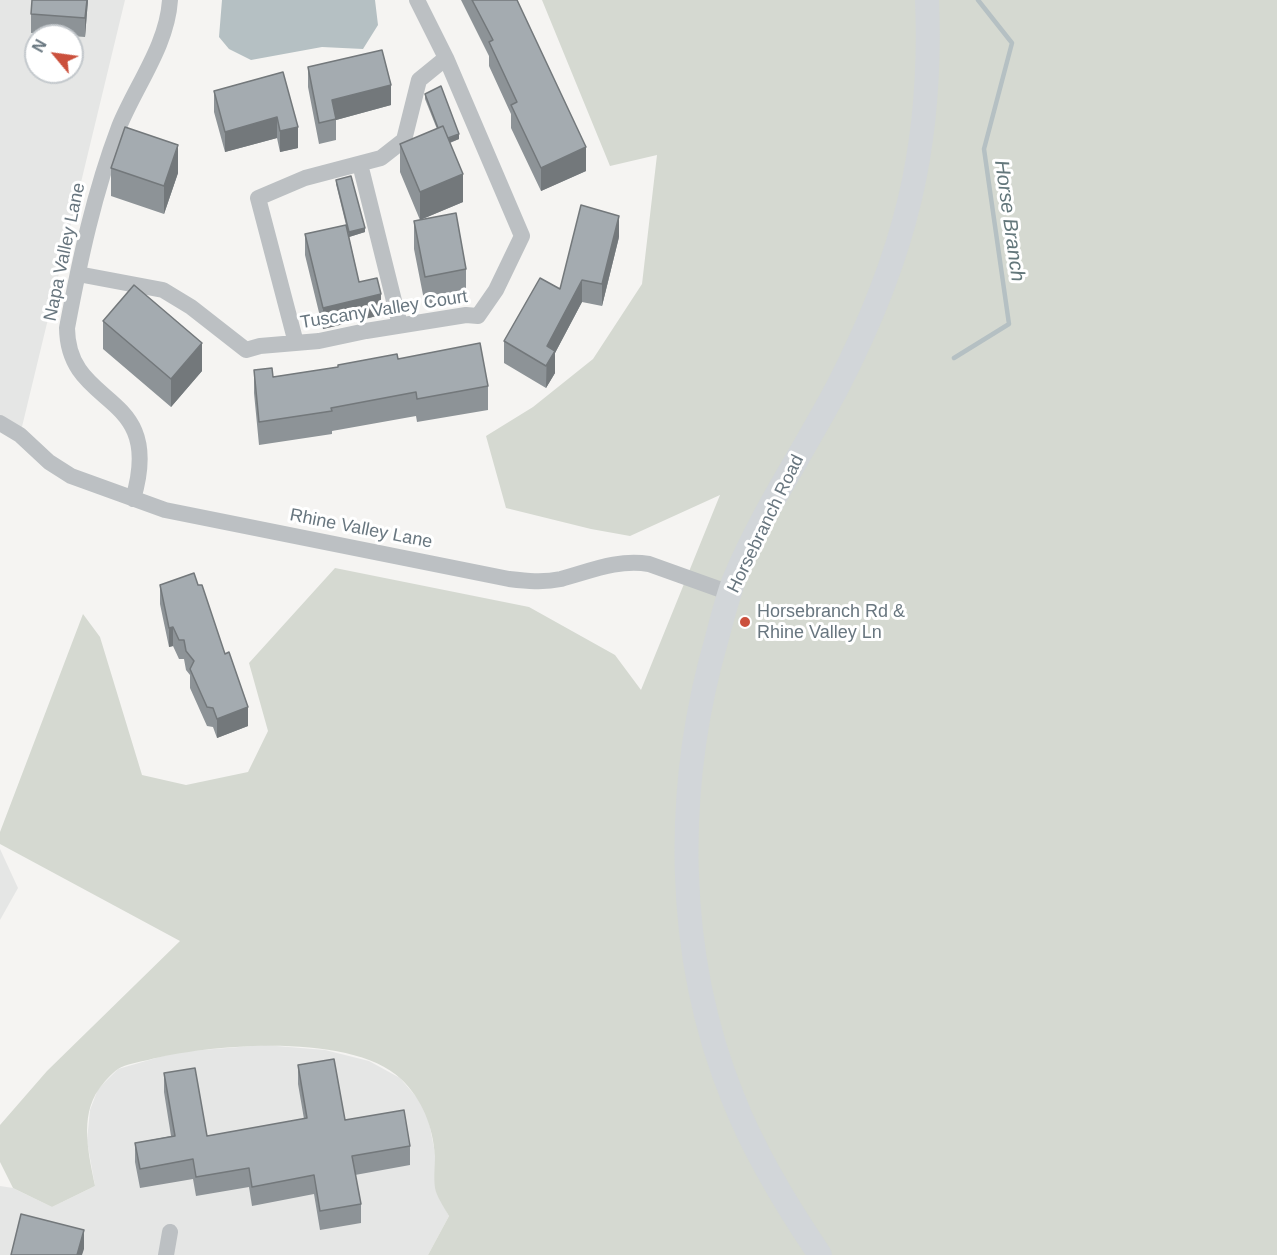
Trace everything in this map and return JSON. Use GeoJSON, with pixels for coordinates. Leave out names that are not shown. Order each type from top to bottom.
{"type":"FeatureCollection","features":[{"type":"Feature","properties":{"kind":"street","name":"Napa Valley Lane"},"geometry":{"type":"LineString","coordinates":[[133,499],[141,465],[136,430],[119,407],[78,370],[67,340],[88,221],[102,174],[120,125],[167,28],[170,0]]}},
{"type":"Feature","properties":{"kind":"street","name":"Tuscany Valley Court"},"geometry":{"type":"LineString","coordinates":[[78,274],[163,290],[191,307],[246,350],[466,315],[478,316],[496,290],[522,236],[446,58],[417,0]]}},
{"type":"Feature","properties":{"kind":"street","name":"Horsebranch Road"},"geometry":{"type":"LineString","coordinates":[[820,1255],[788,1207],[761,1160],[733,1097],[714,1046],[695,953],[689,910],[687,856],[689,783],[703,685],[730,593],[764,519],[838,386],[894,263],[920,159],[929,55],[927,0]]}},
{"type":"Feature","properties":{"kind":"street"},"geometry":{"type":"LineString","coordinates":[[296,343],[258,198],[305,178],[381,158],[404,140],[419,80],[446,58]]}},
{"type":"Feature","properties":{"kind":"street"},"geometry":{"type":"LineString","coordinates":[[360,164],[400,326]]}},
{"type":"Feature","properties":{"kind":"street","name":"Rhine Valley Lane"},"geometry":{"type":"LineString","coordinates":[[0,423],[71,476],[165,510],[509,579],[536,582],[559,579],[598,567],[635,562],[649,564],[730,593]]}},
{"type":"Feature","properties":{"kind":"street"},"geometry":{"type":"LineString","coordinates":[[166,1255],[170,1232]]}},
{"type":"Feature","properties":{"kind":"shaded area"},"geometry":{"type":"Polygon","coordinates":[[[0,0],[125,0],[20,435],[0,423],[0,0]]]}},
{"type":"Feature","properties":{"kind":"shaded area"},"geometry":{"type":"Polygon","coordinates":[[[222,0],[375,0],[378,25],[363,49],[322,47],[251,60],[229,49],[219,37],[222,0]]]}},
{"type":"Feature","properties":{"kind":"shaded area"},"geometry":{"type":"Polygon","coordinates":[[[542,0],[1277,0],[1277,1255],[428,1255],[449,1216],[436,1192],[432,1134],[415,1095],[401,1079],[379,1064],[349,1054],[316,1048],[279,1046],[242,1047],[174,1054],[121,1067],[101,1087],[89,1112],[87,1136],[95,1186],[52,1207],[13,1188],[0,1162],[0,1125],[47,1071],[180,941],[0,844],[0,832],[83,614],[100,637],[142,775],[186,785],[248,772],[268,731],[249,663],[335,568],[529,607],[615,655],[641,690],[720,495],[630,536],[506,508],[486,436],[533,407],[593,359],[642,284],[657,155],[610,166],[542,0]]]}},
{"type":"Feature","properties":{"kind":"shaded area"},"geometry":{"type":"Polygon","coordinates":[[[0,849],[18,888],[0,920],[0,849]]]}},
{"type":"Feature","properties":{"kind":"shaded area"},"geometry":{"type":"Polygon","coordinates":[[[265,1045],[325,1050],[369,1061],[400,1078],[419,1100],[428,1117],[435,1153],[436,1191],[449,1216],[428,1255],[0,1255],[0,1186],[13,1188],[52,1207],[95,1186],[87,1141],[90,1110],[98,1089],[118,1069],[177,1052],[265,1045]]]}},
{"type":"Feature","properties":{"kind":"building"},"geometry":{"type":"Polygon","coordinates":[[[32,0],[87,0],[85,18],[31,14],[32,0]]]}},
{"type":"Feature","properties":{"kind":"building"},"geometry":{"type":"Polygon","coordinates":[[[472,0],[517,0],[586,147],[541,168],[511,105],[517,102],[489,42],[493,40],[472,0]]]}},
{"type":"Feature","properties":{"kind":"building"},"geometry":{"type":"Polygon","coordinates":[[[382,50],[391,85],[332,100],[336,119],[319,123],[308,67],[382,50]]]}},
{"type":"Feature","properties":{"kind":"building"},"geometry":{"type":"Polygon","coordinates":[[[283,72],[298,127],[280,131],[277,117],[225,132],[214,91],[283,72]]]}},
{"type":"Feature","properties":{"kind":"building"},"geometry":{"type":"Polygon","coordinates":[[[441,86],[459,134],[448,138],[443,126],[438,128],[425,94],[441,86]]]}},
{"type":"Feature","properties":{"kind":"building"},"geometry":{"type":"Polygon","coordinates":[[[443,126],[463,174],[420,192],[400,144],[443,126]]]}},
{"type":"Feature","properties":{"kind":"building"},"geometry":{"type":"Polygon","coordinates":[[[125,127],[178,145],[164,186],[111,168],[125,127]]]}},
{"type":"Feature","properties":{"kind":"building"},"geometry":{"type":"Polygon","coordinates":[[[351,176],[365,228],[349,232],[336,180],[351,176]]]}},
{"type":"Feature","properties":{"kind":"building"},"geometry":{"type":"Polygon","coordinates":[[[581,205],[619,216],[602,284],[582,280],[547,346],[555,351],[546,366],[504,341],[540,278],[560,289],[581,205]]]}},
{"type":"Feature","properties":{"kind":"building"},"geometry":{"type":"Polygon","coordinates":[[[456,213],[466,269],[425,277],[414,221],[456,213]]]}},
{"type":"Feature","properties":{"kind":"building"},"geometry":{"type":"Polygon","coordinates":[[[346,225],[359,282],[377,278],[381,294],[323,308],[305,234],[346,225]]]}},
{"type":"Feature","properties":{"kind":"building"},"geometry":{"type":"Polygon","coordinates":[[[134,285],[202,343],[171,379],[103,321],[134,285]]]}},
{"type":"Feature","properties":{"kind":"building"},"geometry":{"type":"Polygon","coordinates":[[[480,343],[488,386],[417,399],[416,392],[331,408],[332,411],[259,422],[254,370],[272,368],[273,377],[338,367],[338,365],[397,354],[398,359],[480,343]]]}},
{"type":"Feature","properties":{"kind":"building"},"geometry":{"type":"Polygon","coordinates":[[[194,573],[198,585],[202,585],[225,654],[229,652],[248,707],[217,719],[213,708],[207,707],[190,669],[194,661],[186,651],[184,640],[179,640],[173,627],[169,628],[160,585],[194,573]]]}},
{"type":"Feature","properties":{"kind":"building"},"geometry":{"type":"Polygon","coordinates":[[[334,1059],[345,1120],[404,1110],[410,1146],[352,1156],[361,1204],[320,1211],[314,1175],[252,1187],[249,1168],[196,1177],[193,1159],[140,1169],[135,1143],[175,1136],[164,1073],[195,1068],[207,1136],[307,1118],[298,1065],[334,1059]]]}},
{"type":"Feature","properties":{"kind":"building"},"geometry":{"type":"Polygon","coordinates":[[[21,1214],[84,1230],[77,1255],[11,1255],[21,1214]]]}},
{"type":"Feature","properties":{"kind":"waterway","name":"Horse Branch"},"geometry":{"type":"LineString","coordinates":[[954,358],[1009,324],[984,149],[1012,43],[978,0]]}},
{"type":"Feature","properties":{"kind":"place","name":"Horsebranch Rd & Rhine Valley Ln"},"geometry":{"type":"Point","coordinates":[745,622]}}]}
